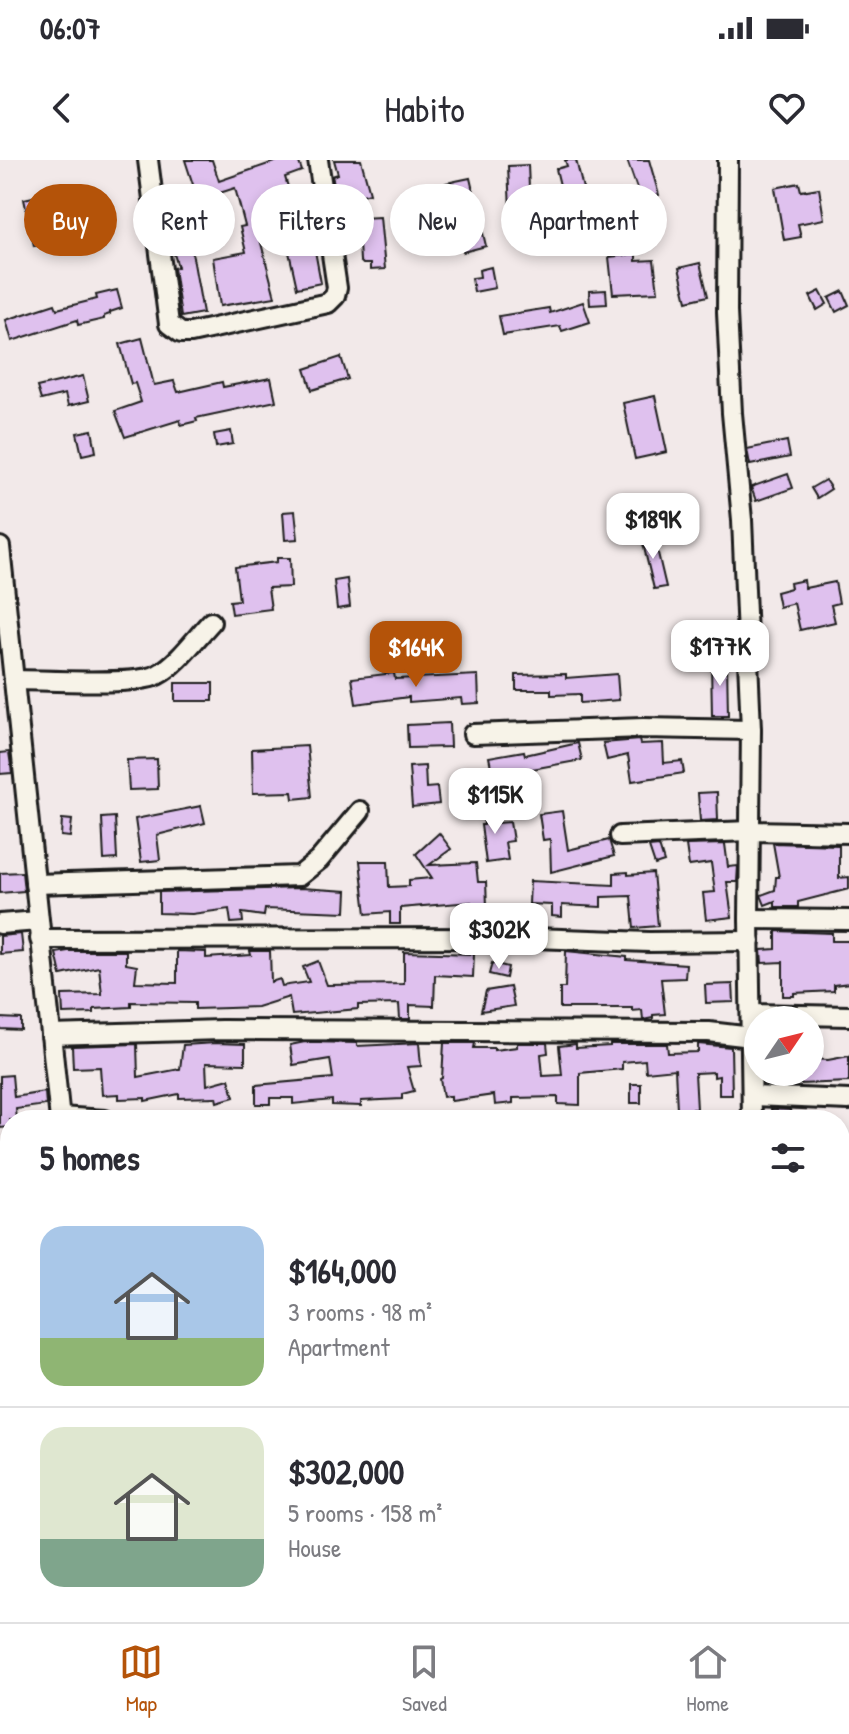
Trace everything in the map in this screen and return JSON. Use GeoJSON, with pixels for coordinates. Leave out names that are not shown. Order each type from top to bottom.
{"type":"FeatureCollection","features":[{"type":"Feature","properties":{"kind":"street"},"geometry":{"type":"LineString","coordinates":[[148,160],[169,324],[181,333],[328,303],[335,296],[337,288],[318,160]]}},
{"type":"Feature","properties":{"kind":"street"},"geometry":{"type":"LineString","coordinates":[[728,160],[727,312],[742,520],[751,730],[749,919],[752,1006]]}},
{"type":"Feature","properties":{"kind":"street"},"geometry":{"type":"LineString","coordinates":[[0,547],[59,1110]]}},
{"type":"Feature","properties":{"kind":"street"},"geometry":{"type":"LineString","coordinates":[[14,680],[127,680],[155,676],[166,669],[211,622]]}},
{"type":"Feature","properties":{"kind":"street"},"geometry":{"type":"LineString","coordinates":[[473,734],[643,728],[751,730]]}},
{"type":"Feature","properties":{"kind":"street"},"geometry":{"type":"LineString","coordinates":[[35,884],[299,876],[319,860],[360,811]]}},
{"type":"Feature","properties":{"kind":"street"},"geometry":{"type":"LineString","coordinates":[[620,836],[750,831],[849,833]]}},
{"type":"Feature","properties":{"kind":"street"},"geometry":{"type":"LineString","coordinates":[[749,919],[849,920]]}},
{"type":"Feature","properties":{"kind":"street"},"geometry":{"type":"LineString","coordinates":[[0,924],[39,930],[649,942],[750,941]]}},
{"type":"Feature","properties":{"kind":"street"},"geometry":{"type":"LineString","coordinates":[[824,1015],[849,1016]]}},
{"type":"Feature","properties":{"kind":"street"},"geometry":{"type":"LineString","coordinates":[[51,1035],[237,1030],[709,1032],[744,1036]]}},
{"type":"Feature","properties":{"kind":"street"},"geometry":{"type":"LineString","coordinates":[[752,1110],[753,1086]]}},
{"type":"Feature","properties":{"kind":"street"},"geometry":{"type":"LineString","coordinates":[[753,1096],[849,1100]]}},
{"type":"Feature","properties":{"kind":"building"},"geometry":{"type":"Polygon","coordinates":[[[185,160],[212,160],[219,181],[280,160],[298,160],[302,171],[285,177],[287,184],[251,184],[251,256],[264,256],[275,297],[220,306],[213,258],[246,252],[240,227],[245,226],[235,184],[193,184],[185,160]]]}},
{"type":"Feature","properties":{"kind":"building"},"geometry":{"type":"Polygon","coordinates":[[[334,160],[361,160],[368,184],[334,184],[332,176],[338,174],[334,160]]]}},
{"type":"Feature","properties":{"kind":"building"},"geometry":{"type":"Polygon","coordinates":[[[565,160],[576,160],[582,184],[560,184],[556,169],[567,166],[565,160]]]}},
{"type":"Feature","properties":{"kind":"building"},"geometry":{"type":"Polygon","coordinates":[[[627,160],[649,160],[656,184],[635,184],[627,160]]]}},
{"type":"Feature","properties":{"kind":"building"},"geometry":{"type":"Polygon","coordinates":[[[528,165],[529,184],[509,184],[508,166],[528,165]]]}},
{"type":"Feature","properties":{"kind":"building"},"geometry":{"type":"Polygon","coordinates":[[[470,178],[471,184],[446,184],[470,178]]]}},
{"type":"Feature","properties":{"kind":"building"},"geometry":{"type":"Polygon","coordinates":[[[799,183],[801,191],[819,188],[824,219],[798,224],[801,237],[784,240],[775,188],[799,183]]]}},
{"type":"Feature","properties":{"kind":"building"},"geometry":{"type":"Polygon","coordinates":[[[374,217],[380,217],[385,269],[370,270],[370,264],[360,261],[360,256],[374,256],[374,217]]]}},
{"type":"Feature","properties":{"kind":"building"},"geometry":{"type":"Polygon","coordinates":[[[175,256],[193,256],[203,313],[181,317],[174,268],[178,267],[175,256]]]}},
{"type":"Feature","properties":{"kind":"building"},"geometry":{"type":"Polygon","coordinates":[[[290,256],[316,256],[321,283],[297,288],[290,256]]]}},
{"type":"Feature","properties":{"kind":"building"},"geometry":{"type":"Polygon","coordinates":[[[636,256],[636,261],[654,260],[658,292],[613,294],[609,257],[636,256]]]}},
{"type":"Feature","properties":{"kind":"building"},"geometry":{"type":"Polygon","coordinates":[[[700,263],[708,296],[687,301],[679,268],[700,263]]]}},
{"type":"Feature","properties":{"kind":"building"},"geometry":{"type":"Polygon","coordinates":[[[491,267],[495,288],[474,292],[472,278],[480,277],[479,270],[491,267]]]}},
{"type":"Feature","properties":{"kind":"building"},"geometry":{"type":"Polygon","coordinates":[[[117,290],[122,308],[110,312],[104,319],[78,325],[77,320],[12,341],[6,320],[55,304],[57,309],[97,299],[96,295],[117,290]]]}},
{"type":"Feature","properties":{"kind":"building"},"geometry":{"type":"Polygon","coordinates":[[[606,290],[607,304],[590,305],[589,291],[606,290]]]}},
{"type":"Feature","properties":{"kind":"building"},"geometry":{"type":"Polygon","coordinates":[[[820,291],[827,304],[817,310],[810,296],[820,291]]]}},
{"type":"Feature","properties":{"kind":"building"},"geometry":{"type":"Polygon","coordinates":[[[843,291],[849,305],[836,312],[829,298],[843,291]]]}},
{"type":"Feature","properties":{"kind":"building"},"geometry":{"type":"Polygon","coordinates":[[[583,302],[590,322],[562,331],[560,326],[503,335],[499,316],[549,308],[550,313],[583,302]]]}},
{"type":"Feature","properties":{"kind":"building"},"geometry":{"type":"Polygon","coordinates":[[[142,338],[154,385],[174,381],[178,392],[222,382],[223,387],[271,378],[276,401],[196,418],[197,421],[181,425],[180,420],[125,437],[115,411],[141,402],[135,383],[131,384],[120,344],[142,338]]]}},
{"type":"Feature","properties":{"kind":"building"},"geometry":{"type":"Polygon","coordinates":[[[341,357],[348,379],[312,390],[305,369],[341,357]]]}},
{"type":"Feature","properties":{"kind":"building"},"geometry":{"type":"Polygon","coordinates":[[[83,376],[89,401],[68,406],[65,394],[41,400],[37,387],[83,376]]]}},
{"type":"Feature","properties":{"kind":"building"},"geometry":{"type":"Polygon","coordinates":[[[655,396],[667,452],[635,459],[623,403],[655,396]]]}},
{"type":"Feature","properties":{"kind":"building"},"geometry":{"type":"Polygon","coordinates":[[[92,430],[96,452],[82,455],[77,433],[92,430]]]}},
{"type":"Feature","properties":{"kind":"building"},"geometry":{"type":"Polygon","coordinates":[[[231,431],[233,444],[216,447],[214,434],[231,431]]]}},
{"type":"Feature","properties":{"kind":"building"},"geometry":{"type":"Polygon","coordinates":[[[787,441],[790,457],[750,465],[747,449],[787,441]]]}},
{"type":"Feature","properties":{"kind":"building"},"geometry":{"type":"Polygon","coordinates":[[[788,474],[793,488],[756,501],[751,487],[788,474]]]}},
{"type":"Feature","properties":{"kind":"building"},"geometry":{"type":"Polygon","coordinates":[[[825,480],[831,489],[817,498],[811,488],[825,480]]]}},
{"type":"Feature","properties":{"kind":"building"},"geometry":{"type":"Polygon","coordinates":[[[295,511],[298,539],[285,540],[283,512],[295,511]]]}},
{"type":"Feature","properties":{"kind":"building"},"geometry":{"type":"Polygon","coordinates":[[[653,532],[666,587],[654,589],[641,535],[653,532]]]}},
{"type":"Feature","properties":{"kind":"building"},"geometry":{"type":"Polygon","coordinates":[[[277,558],[290,558],[291,587],[268,588],[271,609],[232,614],[230,601],[239,600],[235,567],[277,562],[277,558]]]}},
{"type":"Feature","properties":{"kind":"building"},"geometry":{"type":"Polygon","coordinates":[[[347,579],[350,607],[337,609],[334,581],[347,579]]]}},
{"type":"Feature","properties":{"kind":"building"},"geometry":{"type":"Polygon","coordinates":[[[804,580],[805,588],[835,582],[839,603],[831,605],[835,622],[800,630],[794,603],[779,607],[776,592],[791,588],[790,583],[804,580]]]}},
{"type":"Feature","properties":{"kind":"building"},"geometry":{"type":"Polygon","coordinates":[[[726,630],[730,642],[720,646],[716,633],[726,630]]]}},
{"type":"Feature","properties":{"kind":"building"},"geometry":{"type":"Polygon","coordinates":[[[711,661],[727,661],[728,716],[712,716],[711,661]]]}},
{"type":"Feature","properties":{"kind":"building"},"geometry":{"type":"Polygon","coordinates":[[[394,673],[395,679],[478,675],[479,703],[462,704],[461,698],[409,702],[409,697],[356,704],[352,678],[394,673]]]}},
{"type":"Feature","properties":{"kind":"building"},"geometry":{"type":"Polygon","coordinates":[[[566,674],[566,678],[617,674],[619,700],[580,703],[580,694],[551,695],[551,690],[516,690],[516,675],[566,674]]]}},
{"type":"Feature","properties":{"kind":"building"},"geometry":{"type":"Polygon","coordinates":[[[175,683],[213,683],[213,701],[175,701],[175,683]]]}},
{"type":"Feature","properties":{"kind":"building"},"geometry":{"type":"Polygon","coordinates":[[[449,723],[450,747],[408,748],[407,725],[449,723]]]}},
{"type":"Feature","properties":{"kind":"building"},"geometry":{"type":"Polygon","coordinates":[[[639,740],[640,744],[663,743],[664,763],[682,761],[684,773],[632,781],[628,755],[607,760],[603,743],[639,740]]]}},
{"type":"Feature","properties":{"kind":"building"},"geometry":{"type":"Polygon","coordinates":[[[578,743],[582,760],[493,776],[489,757],[524,751],[525,755],[578,743]]]}},
{"type":"Feature","properties":{"kind":"building"},"geometry":{"type":"Polygon","coordinates":[[[307,746],[312,797],[293,799],[292,792],[253,793],[252,749],[307,746]]]}},
{"type":"Feature","properties":{"kind":"building"},"geometry":{"type":"Polygon","coordinates":[[[9,752],[12,773],[0,774],[0,753],[9,752]]]}},
{"type":"Feature","properties":{"kind":"building"},"geometry":{"type":"Polygon","coordinates":[[[157,759],[158,789],[129,790],[127,760],[157,759]]]}},
{"type":"Feature","properties":{"kind":"building"},"geometry":{"type":"Polygon","coordinates":[[[425,766],[426,788],[437,787],[439,804],[412,807],[409,767],[425,766]]]}},
{"type":"Feature","properties":{"kind":"building"},"geometry":{"type":"Polygon","coordinates":[[[717,792],[718,820],[700,821],[698,793],[717,792]]]}},
{"type":"Feature","properties":{"kind":"building"},"geometry":{"type":"Polygon","coordinates":[[[495,805],[497,823],[510,822],[513,841],[505,842],[508,860],[486,863],[482,806],[495,805]]]}},
{"type":"Feature","properties":{"kind":"building"},"geometry":{"type":"Polygon","coordinates":[[[201,806],[205,823],[157,835],[160,860],[141,862],[135,819],[201,806]]]}},
{"type":"Feature","properties":{"kind":"building"},"geometry":{"type":"Polygon","coordinates":[[[562,811],[568,850],[609,840],[614,856],[551,872],[550,839],[543,840],[539,814],[562,811]]]}},
{"type":"Feature","properties":{"kind":"building"},"geometry":{"type":"Polygon","coordinates":[[[115,817],[117,859],[104,860],[102,818],[115,817]]]}},
{"type":"Feature","properties":{"kind":"building"},"geometry":{"type":"Polygon","coordinates":[[[62,819],[72,820],[70,837],[61,836],[62,819]]]}},
{"type":"Feature","properties":{"kind":"building"},"geometry":{"type":"Polygon","coordinates":[[[439,833],[451,849],[429,865],[476,863],[478,882],[486,882],[487,906],[471,907],[471,902],[400,908],[400,924],[390,924],[390,912],[366,914],[360,861],[388,861],[389,887],[409,886],[409,880],[432,878],[416,854],[439,833]]]}},
{"type":"Feature","properties":{"kind":"building"},"geometry":{"type":"Polygon","coordinates":[[[773,843],[839,845],[839,878],[849,877],[849,889],[798,902],[798,907],[775,907],[775,901],[765,905],[761,895],[775,890],[776,877],[779,877],[773,843]]]}},
{"type":"Feature","properties":{"kind":"building"},"geometry":{"type":"Polygon","coordinates":[[[725,844],[728,867],[738,866],[737,882],[727,882],[732,917],[706,920],[703,893],[715,892],[711,863],[689,866],[686,845],[725,844]]]}},
{"type":"Feature","properties":{"kind":"building"},"geometry":{"type":"Polygon","coordinates":[[[659,846],[664,862],[655,865],[649,847],[659,846]]]}},
{"type":"Feature","properties":{"kind":"building"},"geometry":{"type":"Polygon","coordinates":[[[22,872],[24,891],[0,893],[0,873],[22,872]]]}},
{"type":"Feature","properties":{"kind":"building"},"geometry":{"type":"Polygon","coordinates":[[[628,872],[628,875],[653,873],[658,926],[634,928],[631,896],[601,897],[601,907],[562,905],[562,917],[552,916],[552,905],[529,904],[530,881],[614,885],[614,873],[628,872]]]}},
{"type":"Feature","properties":{"kind":"building"},"geometry":{"type":"Polygon","coordinates":[[[301,888],[347,891],[346,912],[265,909],[264,916],[242,913],[243,922],[231,923],[229,909],[192,914],[159,913],[159,892],[301,888]]]}},
{"type":"Feature","properties":{"kind":"building"},"geometry":{"type":"Polygon","coordinates":[[[776,931],[832,933],[832,941],[849,941],[849,983],[834,985],[834,991],[783,996],[783,962],[762,963],[761,950],[776,949],[776,931]]]}},
{"type":"Feature","properties":{"kind":"building"},"geometry":{"type":"Polygon","coordinates":[[[21,934],[23,952],[0,954],[0,936],[21,934]]]}},
{"type":"Feature","properties":{"kind":"building"},"geometry":{"type":"Polygon","coordinates":[[[126,951],[126,964],[137,966],[135,982],[177,983],[177,951],[206,952],[206,958],[270,951],[271,982],[280,979],[282,986],[309,982],[303,967],[318,961],[327,985],[404,984],[404,952],[474,954],[473,977],[435,975],[434,1006],[410,1005],[410,1019],[400,1019],[399,1004],[358,1005],[358,1009],[292,1015],[289,997],[257,1007],[195,1009],[195,1003],[131,1002],[131,1007],[63,1014],[62,995],[102,994],[99,967],[61,975],[56,953],[126,951]]]}},
{"type":"Feature","properties":{"kind":"building"},"geometry":{"type":"Polygon","coordinates":[[[566,951],[686,964],[685,978],[661,979],[665,1014],[653,1015],[653,1018],[643,1020],[642,1010],[632,1011],[632,1008],[560,1008],[560,988],[565,988],[566,951]]]}},
{"type":"Feature","properties":{"kind":"building"},"geometry":{"type":"Polygon","coordinates":[[[492,963],[508,967],[506,978],[489,974],[492,963]]]}},
{"type":"Feature","properties":{"kind":"building"},"geometry":{"type":"Polygon","coordinates":[[[733,984],[734,1002],[706,1003],[705,985],[733,984]]]}},
{"type":"Feature","properties":{"kind":"building"},"geometry":{"type":"Polygon","coordinates":[[[510,987],[514,1006],[481,1011],[486,991],[510,987]]]}},
{"type":"Feature","properties":{"kind":"building"},"geometry":{"type":"Polygon","coordinates":[[[0,1018],[21,1019],[21,1030],[0,1029],[0,1018]]]}},
{"type":"Feature","properties":{"kind":"building"},"geometry":{"type":"Polygon","coordinates":[[[305,1042],[357,1043],[357,1046],[419,1043],[421,1066],[407,1067],[414,1091],[402,1094],[402,1099],[361,1101],[361,1106],[332,1105],[332,1100],[293,1104],[293,1098],[270,1098],[270,1104],[256,1104],[256,1085],[333,1078],[330,1059],[293,1065],[290,1045],[305,1042]]]}},
{"type":"Feature","properties":{"kind":"building"},"geometry":{"type":"Polygon","coordinates":[[[444,1043],[475,1043],[474,1048],[494,1050],[517,1047],[517,1043],[547,1043],[548,1053],[541,1054],[543,1076],[562,1075],[559,1046],[667,1044],[668,1053],[698,1052],[698,1044],[731,1047],[732,1095],[719,1095],[719,1076],[714,1077],[714,1072],[695,1073],[697,1109],[677,1109],[675,1069],[646,1072],[645,1060],[622,1062],[622,1069],[580,1073],[580,1105],[558,1104],[558,1097],[513,1098],[513,1103],[495,1105],[494,1095],[451,1101],[451,1096],[443,1097],[440,1079],[444,1043]]]}},
{"type":"Feature","properties":{"kind":"building"},"geometry":{"type":"Polygon","coordinates":[[[137,1044],[138,1077],[180,1069],[183,1045],[245,1044],[245,1064],[206,1063],[207,1085],[229,1079],[234,1097],[217,1102],[216,1097],[179,1098],[179,1094],[145,1101],[145,1098],[119,1099],[119,1094],[102,1095],[100,1067],[73,1068],[72,1046],[137,1044]]]}},
{"type":"Feature","properties":{"kind":"building"},"geometry":{"type":"Polygon","coordinates":[[[849,1056],[849,1082],[824,1083],[824,1060],[849,1056]]]}},
{"type":"Feature","properties":{"kind":"building"},"geometry":{"type":"Polygon","coordinates":[[[12,1075],[14,1097],[45,1092],[46,1105],[0,1110],[0,1076],[12,1075]]]}},
{"type":"Feature","properties":{"kind":"building"},"geometry":{"type":"Polygon","coordinates":[[[631,1084],[641,1084],[641,1103],[631,1103],[631,1084]]]}}]}
